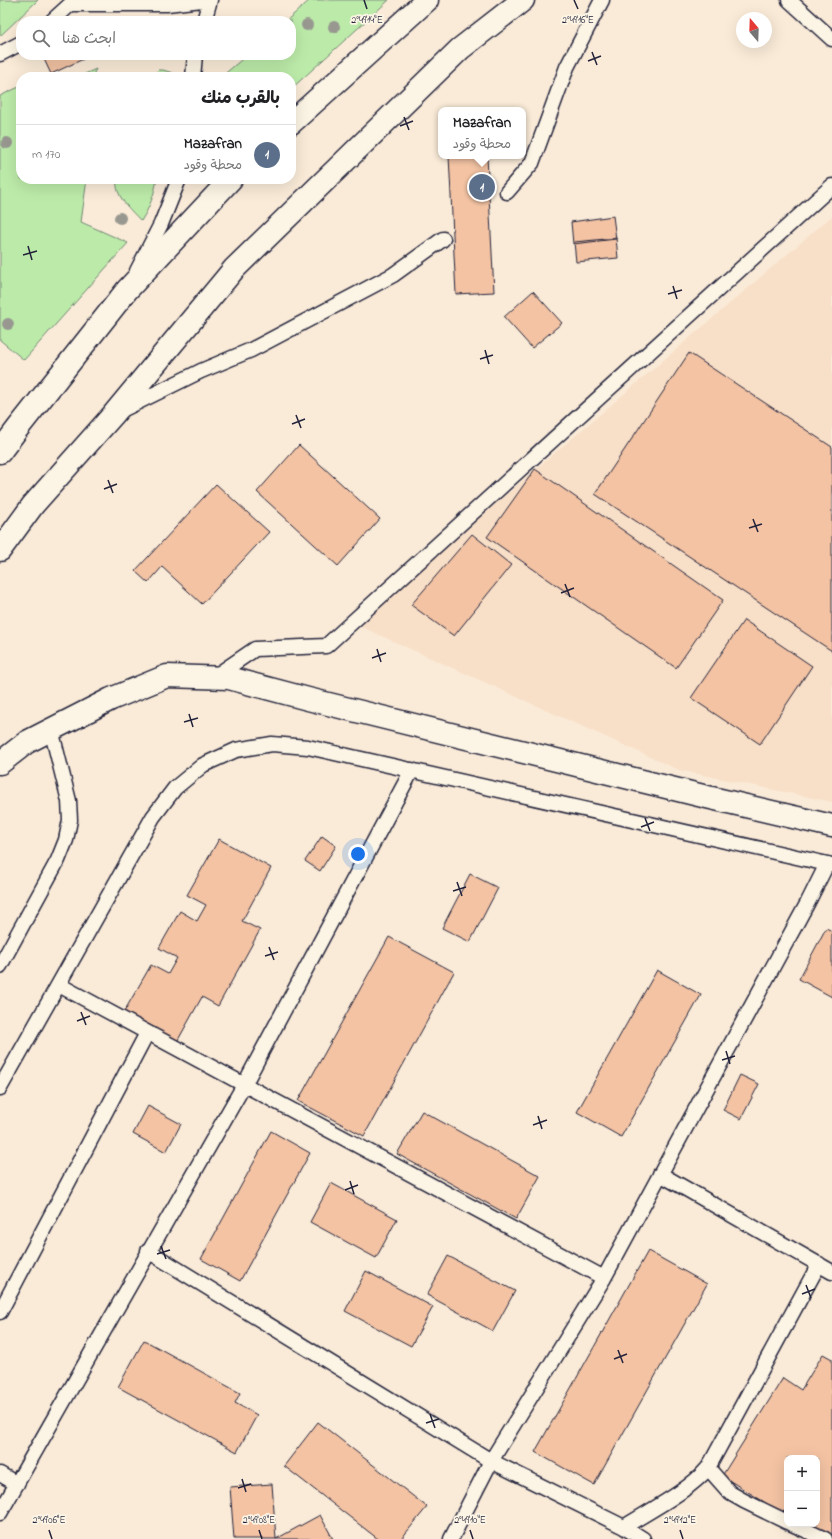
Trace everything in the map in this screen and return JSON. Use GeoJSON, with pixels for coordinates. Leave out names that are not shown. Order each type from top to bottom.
{"type":"FeatureCollection","features":[{"type":"Feature","properties":{"kind":"main road"},"geometry":{"type":"LineString","coordinates":[[296,118],[427,0]]}},
{"type":"Feature","properties":{"kind":"main road"},"geometry":{"type":"LineString","coordinates":[[0,550],[33,505],[113,415],[234,269],[460,49],[523,0]]}},
{"type":"Feature","properties":{"kind":"main road"},"geometry":{"type":"LineString","coordinates":[[0,452],[9,430],[127,290],[226,184]]}},
{"type":"Feature","properties":{"kind":"main road"},"geometry":{"type":"LineString","coordinates":[[0,763],[27,742],[51,729],[111,699],[167,676],[229,678],[308,699],[707,797],[832,826]]}},
{"type":"Feature","properties":{"kind":"lane"},"geometry":{"type":"LineString","coordinates":[[58,16],[73,2],[167,4],[202,0]]}},
{"type":"Feature","properties":{"kind":"lane"},"geometry":{"type":"LineString","coordinates":[[205,16],[210,0]]}},
{"type":"Feature","properties":{"kind":"lane"},"geometry":{"type":"LineString","coordinates":[[506,192],[532,163],[567,67],[602,0]]}},
{"type":"Feature","properties":{"kind":"lane"},"geometry":{"type":"LineString","coordinates":[[789,0],[832,39]]}},
{"type":"Feature","properties":{"kind":"lane"},"geometry":{"type":"LineString","coordinates":[[0,54],[16,46]]}},
{"type":"Feature","properties":{"kind":"lane"},"geometry":{"type":"LineString","coordinates":[[193,72],[195,60]]}},
{"type":"Feature","properties":{"kind":"lane"},"geometry":{"type":"LineString","coordinates":[[127,290],[161,224],[176,184]]}},
{"type":"Feature","properties":{"kind":"lane"},"geometry":{"type":"LineString","coordinates":[[214,677],[255,649],[326,646],[832,186]]}},
{"type":"Feature","properties":{"kind":"lane"},"geometry":{"type":"LineString","coordinates":[[113,415],[201,371],[251,350],[393,275],[443,239]]}},
{"type":"Feature","properties":{"kind":"lane"},"geometry":{"type":"LineString","coordinates":[[0,966],[58,860],[66,840],[70,820],[68,801],[51,729]]}},
{"type":"Feature","properties":{"kind":"lane"},"geometry":{"type":"LineString","coordinates":[[0,1088],[153,817],[175,788],[203,765],[236,750],[272,744],[308,747],[830,865],[808,902],[604,1278],[491,1461],[451,1539]]}},
{"type":"Feature","properties":{"kind":"lane"},"geometry":{"type":"LineString","coordinates":[[0,1513],[244,1085],[412,770]]}},
{"type":"Feature","properties":{"kind":"lane"},"geometry":{"type":"LineString","coordinates":[[59,985],[604,1278]]}},
{"type":"Feature","properties":{"kind":"lane"},"geometry":{"type":"LineString","coordinates":[[0,1312],[147,1033]]}},
{"type":"Feature","properties":{"kind":"lane"},"geometry":{"type":"LineString","coordinates":[[660,1174],[832,1272]]}},
{"type":"Feature","properties":{"kind":"lane"},"geometry":{"type":"LineString","coordinates":[[148,1251],[491,1461],[624,1527],[643,1539]]}},
{"type":"Feature","properties":{"kind":"lane"},"geometry":{"type":"LineString","coordinates":[[624,1527],[690,1485],[708,1468],[819,1264]]}},
{"type":"Feature","properties":{"kind":"lane"},"geometry":{"type":"LineString","coordinates":[[708,1468],[730,1493],[784,1521]]}},
{"type":"Feature","properties":{"kind":"lane"},"geometry":{"type":"LineString","coordinates":[[0,1474],[17,1484]]}},
{"type":"Feature","properties":{"kind":"lane"},"geometry":{"type":"LineString","coordinates":[[798,1527],[824,1539]]}},
{"type":"Feature","properties":{"kind":"shaded area"},"geometry":{"type":"Polygon","coordinates":[[[832,216],[832,802],[679,770],[355,624],[832,216]]]}},
{"type":"Feature","properties":{"kind":"green space"},"geometry":{"type":"Polygon","coordinates":[[[0,0],[38,0],[21,16],[16,16],[16,21],[0,36],[0,0]]]}},
{"type":"Feature","properties":{"kind":"green space"},"geometry":{"type":"Polygon","coordinates":[[[310,0],[389,0],[296,84],[296,72],[227,72],[241,60],[296,60],[296,16],[292,16],[310,0]]]}},
{"type":"Feature","properties":{"kind":"green space"},"geometry":{"type":"Polygon","coordinates":[[[158,70],[163,70],[170,72],[156,72],[158,70]]]}},
{"type":"Feature","properties":{"kind":"green space"},"geometry":{"type":"Polygon","coordinates":[[[16,88],[16,184],[86,184],[81,222],[128,243],[24,360],[0,340],[0,96],[16,88]]]}},
{"type":"Feature","properties":{"kind":"green space"},"geometry":{"type":"Polygon","coordinates":[[[156,184],[151,201],[141,221],[124,202],[118,191],[117,185],[156,184]]]}},
{"type":"Feature","properties":{"kind":"building"},"geometry":{"type":"Polygon","coordinates":[[[44,60],[81,60],[55,72],[50,72],[44,60]]]}},
{"type":"Feature","properties":{"kind":"building"},"geometry":{"type":"Polygon","coordinates":[[[449,159],[487,159],[494,292],[456,294],[449,159]]]}},
{"type":"Feature","properties":{"kind":"building"},"geometry":{"type":"Polygon","coordinates":[[[613,216],[616,239],[573,244],[571,222],[613,216]]]}},
{"type":"Feature","properties":{"kind":"building"},"geometry":{"type":"Polygon","coordinates":[[[616,238],[618,258],[576,262],[574,242],[616,238]]]}},
{"type":"Feature","properties":{"kind":"building"},"geometry":{"type":"Polygon","coordinates":[[[533,291],[562,323],[532,348],[504,317],[533,291]]]}},
{"type":"Feature","properties":{"kind":"building"},"geometry":{"type":"Polygon","coordinates":[[[689,353],[832,447],[832,651],[595,494],[689,353]]]}},
{"type":"Feature","properties":{"kind":"building"},"geometry":{"type":"Polygon","coordinates":[[[299,445],[380,519],[338,566],[257,492],[299,445]]]}},
{"type":"Feature","properties":{"kind":"building"},"geometry":{"type":"Polygon","coordinates":[[[535,469],[723,600],[676,668],[487,537],[535,469]]]}},
{"type":"Feature","properties":{"kind":"building"},"geometry":{"type":"Polygon","coordinates":[[[216,484],[269,532],[202,604],[162,567],[148,583],[135,571],[216,484]]]}},
{"type":"Feature","properties":{"kind":"building"},"geometry":{"type":"Polygon","coordinates":[[[472,534],[511,565],[454,636],[411,605],[472,534]]]}},
{"type":"Feature","properties":{"kind":"building"},"geometry":{"type":"Polygon","coordinates":[[[744,620],[812,666],[760,744],[691,698],[744,620]]]}},
{"type":"Feature","properties":{"kind":"building"},"geometry":{"type":"Polygon","coordinates":[[[322,836],[336,846],[320,871],[305,861],[322,836]]]}},
{"type":"Feature","properties":{"kind":"building"},"geometry":{"type":"Polygon","coordinates":[[[219,839],[271,868],[242,921],[260,930],[218,1006],[202,997],[174,1047],[121,1017],[151,965],[168,974],[177,958],[159,948],[180,911],[197,921],[206,905],[187,895],[219,839]]]}},
{"type":"Feature","properties":{"kind":"building"},"geometry":{"type":"Polygon","coordinates":[[[470,874],[498,888],[470,942],[442,928],[470,874]]]}},
{"type":"Feature","properties":{"kind":"building"},"geometry":{"type":"Polygon","coordinates":[[[826,928],[832,931],[832,997],[799,979],[826,928]]]}},
{"type":"Feature","properties":{"kind":"building"},"geometry":{"type":"Polygon","coordinates":[[[389,937],[454,972],[364,1136],[298,1101],[389,937]]]}},
{"type":"Feature","properties":{"kind":"building"},"geometry":{"type":"Polygon","coordinates":[[[657,970],[701,995],[621,1137],[577,1112],[657,970]]]}},
{"type":"Feature","properties":{"kind":"building"},"geometry":{"type":"Polygon","coordinates":[[[740,1075],[759,1084],[741,1119],[723,1110],[740,1075]]]}},
{"type":"Feature","properties":{"kind":"building"},"geometry":{"type":"Polygon","coordinates":[[[148,1106],[181,1124],[166,1152],[133,1134],[148,1106]]]}},
{"type":"Feature","properties":{"kind":"building"},"geometry":{"type":"Polygon","coordinates":[[[422,1111],[540,1176],[516,1219],[397,1154],[422,1111]]]}},
{"type":"Feature","properties":{"kind":"building"},"geometry":{"type":"Polygon","coordinates":[[[271,1131],[310,1153],[240,1281],[201,1259],[271,1131]]]}},
{"type":"Feature","properties":{"kind":"building"},"geometry":{"type":"Polygon","coordinates":[[[331,1183],[397,1219],[376,1258],[310,1222],[331,1183]]]}},
{"type":"Feature","properties":{"kind":"building"},"geometry":{"type":"Polygon","coordinates":[[[648,1251],[707,1284],[594,1485],[535,1452],[648,1251]]]}},
{"type":"Feature","properties":{"kind":"building"},"geometry":{"type":"Polygon","coordinates":[[[448,1256],[515,1291],[493,1331],[427,1295],[448,1256]]]}},
{"type":"Feature","properties":{"kind":"building"},"geometry":{"type":"Polygon","coordinates":[[[366,1271],[433,1307],[411,1346],[345,1311],[366,1271]]]}},
{"type":"Feature","properties":{"kind":"building"},"geometry":{"type":"Polygon","coordinates":[[[144,1340],[240,1393],[235,1403],[257,1415],[237,1452],[118,1387],[144,1340]]]}},
{"type":"Feature","properties":{"kind":"building"},"geometry":{"type":"Polygon","coordinates":[[[823,1354],[832,1359],[832,1539],[825,1539],[805,1527],[820,1527],[820,1455],[784,1455],[784,1514],[722,1476],[783,1378],[801,1390],[823,1354]]]}},
{"type":"Feature","properties":{"kind":"building"},"geometry":{"type":"Polygon","coordinates":[[[318,1422],[427,1507],[401,1539],[378,1539],[284,1466],[318,1422]]]}},
{"type":"Feature","properties":{"kind":"building"},"geometry":{"type":"Polygon","coordinates":[[[272,1484],[276,1539],[234,1539],[230,1487],[272,1484]]]}},
{"type":"Feature","properties":{"kind":"building"},"geometry":{"type":"Polygon","coordinates":[[[320,1515],[333,1539],[276,1539],[320,1515]]]}},
{"type":"Feature","properties":{"kind":"place","name":"Mazafran"},"geometry":{"type":"Point","coordinates":[482,187]}}]}
